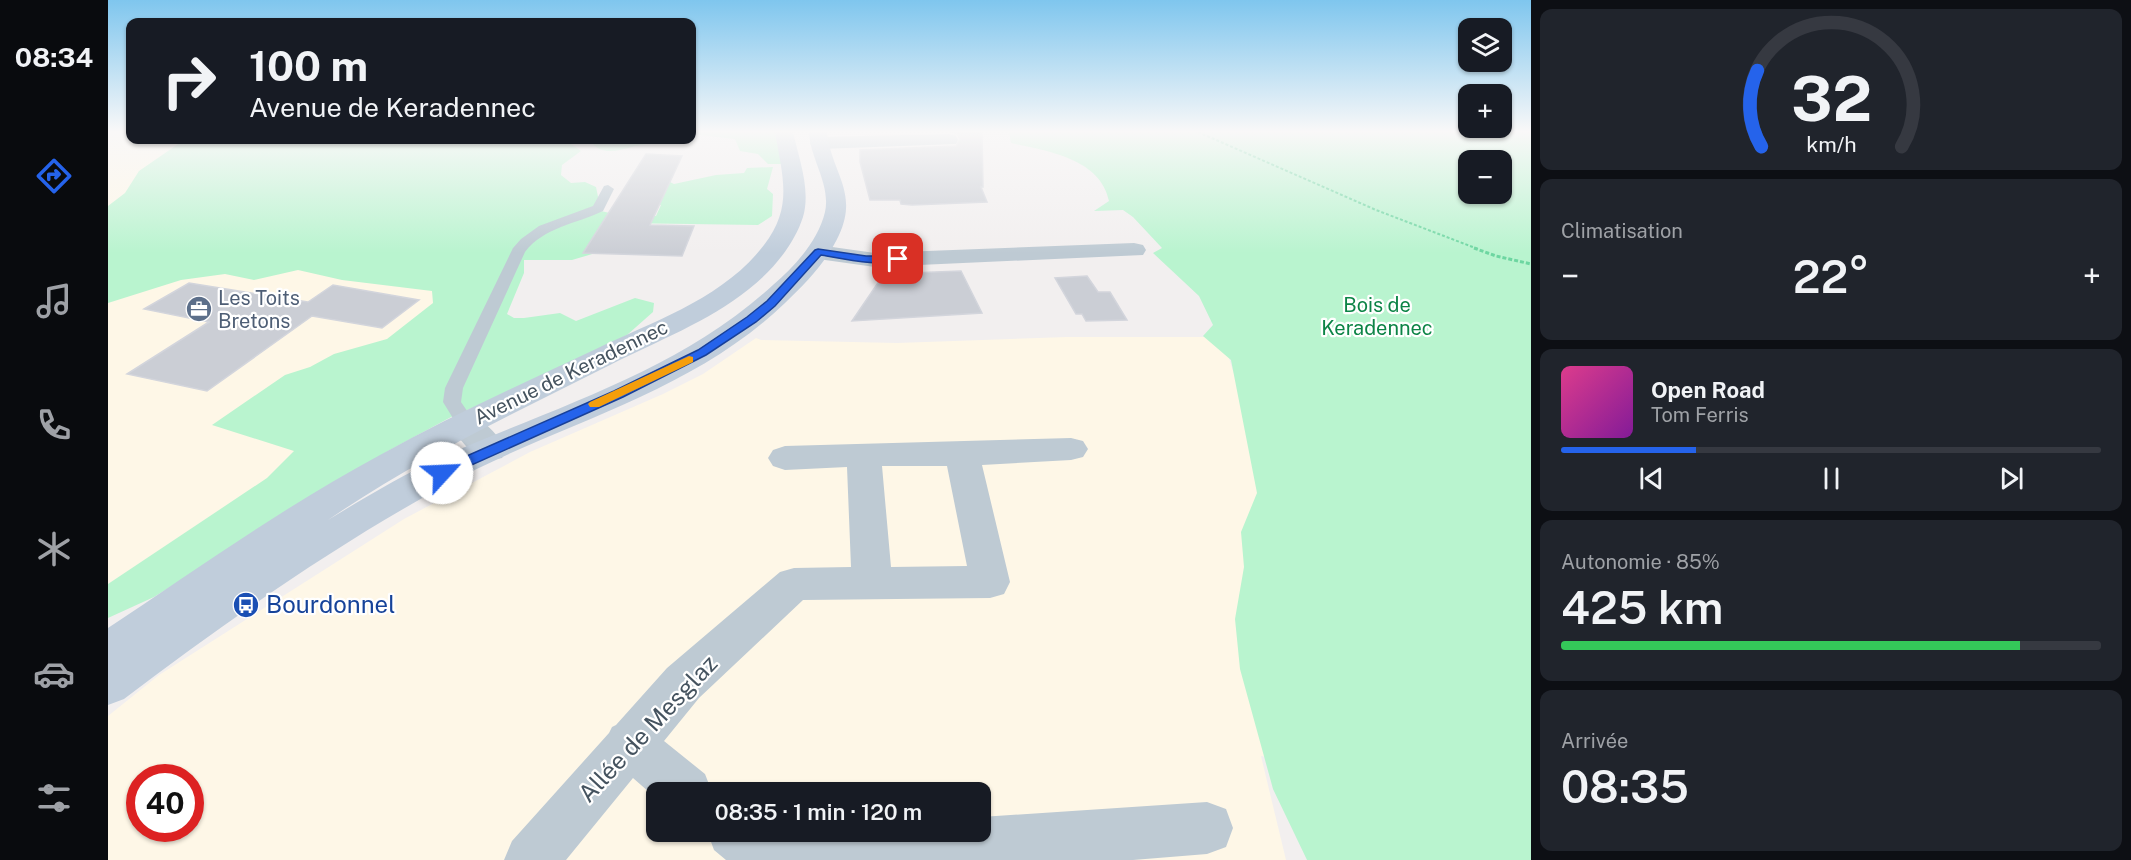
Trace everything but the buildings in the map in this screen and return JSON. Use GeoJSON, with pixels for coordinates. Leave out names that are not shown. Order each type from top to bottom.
{"type":"FeatureCollection","features":[{"type":"Feature","properties":{"kind":"street","name":"Avenue de Keradennec"},"geometry":{"type":"LineString","coordinates":[[108,652],[345,492],[389,465],[466,424],[698,309],[735,286],[758,268],[786,229],[796,202],[793,172]]}},
{"type":"Feature","properties":{"kind":"street","name":"Avenue de Keradennec"},"geometry":{"type":"LineString","coordinates":[[108,684],[221,605],[424,481],[618,394],[702,352],[752,320],[818,252],[832,226],[838,207],[830,172]]}},
{"type":"Feature","properties":{"kind":"street"},"geometry":{"type":"LineString","coordinates":[[818,252],[875,260],[1134,250]]}},
{"type":"Feature","properties":{"kind":"street"},"geometry":{"type":"LineString","coordinates":[[466,424],[490,450]]}},
{"type":"Feature","properties":{"kind":"street"},"geometry":{"type":"LineString","coordinates":[[785,458],[1071,450]]}},
{"type":"Feature","properties":{"kind":"street","name":"Allée de Mesglaz"},"geometry":{"type":"LineString","coordinates":[[531,860],[629,743],[683,683],[794,584],[990,582],[962,454]]}},
{"type":"Feature","properties":{"kind":"street"},"geometry":{"type":"LineString","coordinates":[[864,455],[872,583]]}},
{"type":"Feature","properties":{"kind":"street"},"geometry":{"type":"LineString","coordinates":[[629,743],[675,782]]}},
{"type":"Feature","properties":{"kind":"street"},"geometry":{"type":"LineString","coordinates":[[746,842],[757,851],[819,846],[1008,843],[1207,828]]}},
{"type":"Feature","properties":{"kind":"lane"},"geometry":{"type":"LineString","coordinates":[[466,424],[453,402],[454,388],[524,241],[535,232],[598,208],[608,189]]}},
{"type":"Feature","properties":{"kind":"path"},"geometry":{"type":"LineString","coordinates":[[1290,172],[1376,210],[1497,256],[1531,264]]}},
{"type":"Feature","properties":{"kind":"shaded area"},"geometry":{"type":"Polygon","coordinates":[[[108,172],[182,172],[108,237],[108,172]]]}},
{"type":"Feature","properties":{"kind":"shaded area"},"geometry":{"type":"Polygon","coordinates":[[[473,245],[417,408],[108,618],[108,276],[473,245]]]}},
{"type":"Feature","properties":{"kind":"shaded area"},"geometry":{"type":"Polygon","coordinates":[[[1067,337],[1222,337],[1365,776],[1261,756],[1286,860],[108,860],[108,716],[159,675],[404,519],[530,452],[703,374],[756,338],[761,340],[897,343],[1067,337]]]}},
{"type":"Feature","properties":{"kind":"green space"},"geometry":{"type":"Polygon","coordinates":[[[138,172],[561,172],[561,175],[571,183],[585,182],[596,187],[601,211],[618,215],[656,216],[661,205],[636,203],[664,179],[674,184],[716,175],[772,172],[767,189],[773,194],[772,216],[758,225],[623,223],[599,252],[572,260],[524,260],[524,273],[507,314],[514,318],[560,313],[576,321],[635,298],[654,303],[653,312],[627,335],[548,376],[453,416],[388,451],[154,597],[108,618],[108,584],[267,478],[294,451],[212,425],[285,375],[310,367],[334,354],[387,339],[433,303],[432,291],[342,280],[298,270],[254,280],[225,274],[181,280],[108,303],[108,206],[125,193],[138,172]]]}},
{"type":"Feature","properties":{"kind":"green space","name":"Bois de Keradennec"},"geometry":{"type":"Polygon","coordinates":[[[1091,172],[1458,172],[1458,204],[1512,204],[1512,172],[1531,172],[1531,860],[1307,860],[1273,789],[1240,669],[1235,619],[1244,567],[1241,532],[1257,493],[1231,360],[1203,336],[1213,325],[1199,296],[1153,253],[1162,248],[1133,217],[1123,210],[1094,211],[1109,201],[1104,186],[1091,172]]]}},
{"type":"Feature","properties":{"kind":"slow traffic"},"geometry":{"type":"LineString","coordinates":[[595,404],[689,359]]}},
{"type":"Feature","properties":{"kind":"place","name":"Les Toits Bretons"},"geometry":{"type":"Point","coordinates":[199,309]}},
{"type":"Feature","properties":{"kind":"place","name":"Bourdonnel"},"geometry":{"type":"Point","coordinates":[246,605]}},
{"type":"Feature","properties":{"kind":"route"},"geometry":{"type":"LineString","coordinates":[[442,473],[618,394],[702,352],[752,320],[801,273],[818,252],[875,260],[898,259]]}}]}
